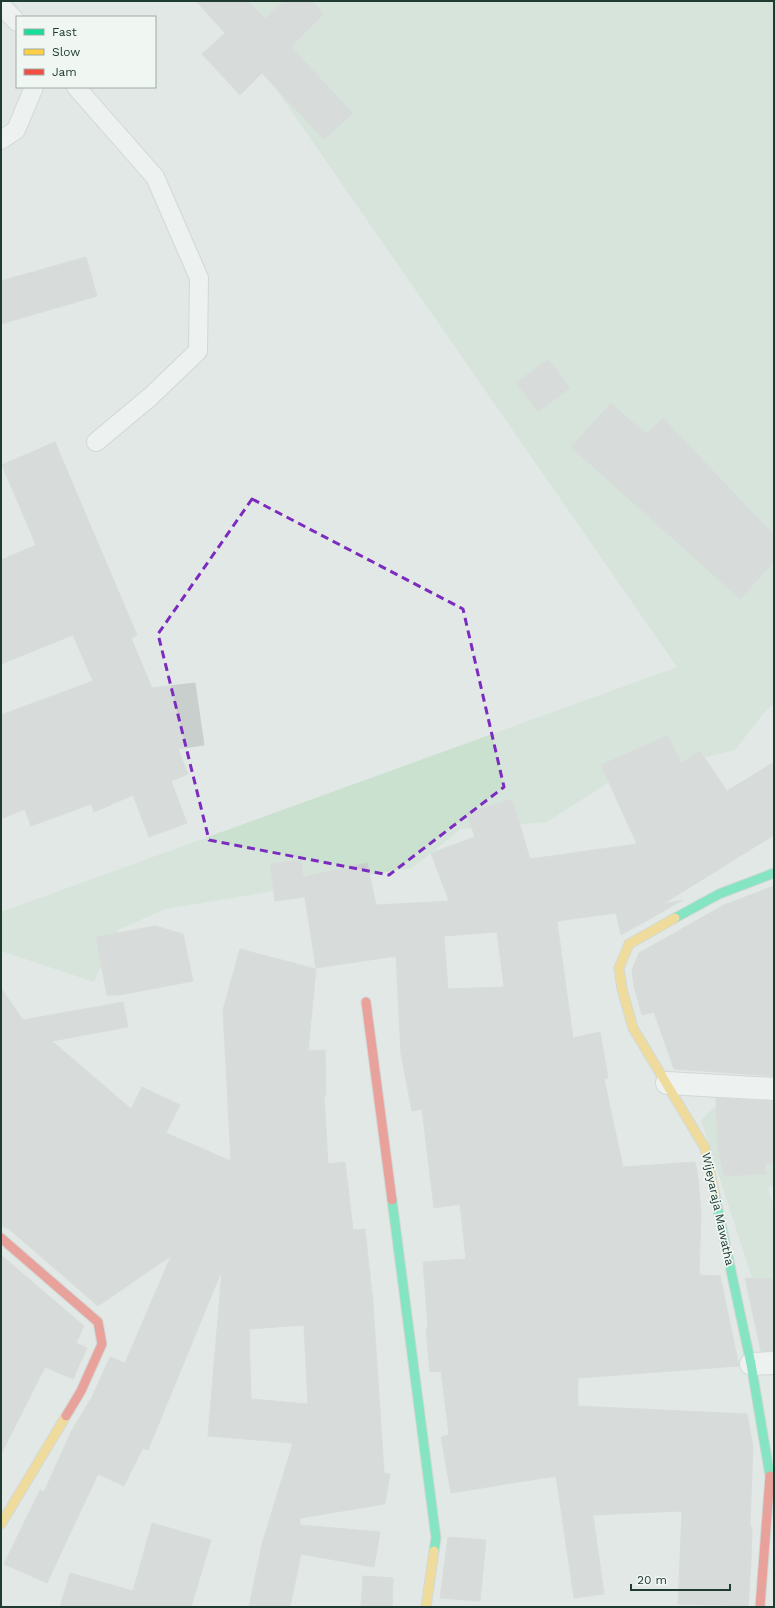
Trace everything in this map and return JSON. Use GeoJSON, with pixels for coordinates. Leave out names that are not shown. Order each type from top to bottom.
{"type":"FeatureCollection","features":[{"type":"Feature","properties":{"kind":"street","name":"Wijeyaraja Mawatha"},"geometry":{"type":"LineString","coordinates":[[760,1607],[772,1470],[705,1148],[633,1028],[622,989],[619,968],[629,944],[719,894],[774,874]]}},
{"type":"Feature","properties":{"kind":"street"},"geometry":{"type":"LineString","coordinates":[[366,1002],[436,1538],[426,1607]]}},
{"type":"Feature","properties":{"kind":"street"},"geometry":{"type":"LineString","coordinates":[[667,1083],[774,1089]]}},
{"type":"Feature","properties":{"kind":"street"},"geometry":{"type":"LineString","coordinates":[[1,1238],[98,1322],[102,1344],[81,1390],[1,1524]]}},
{"type":"Feature","properties":{"kind":"street"},"geometry":{"type":"LineString","coordinates":[[751,1364],[774,1363]]}},
{"type":"Feature","properties":{"kind":"lane"},"geometry":{"type":"LineString","coordinates":[[1,5],[16,21]]}},
{"type":"Feature","properties":{"kind":"lane"},"geometry":{"type":"LineString","coordinates":[[1,140],[16,130],[34,88]]}},
{"type":"Feature","properties":{"kind":"lane"},"geometry":{"type":"LineString","coordinates":[[77,88],[155,177],[199,278],[198,351],[150,397],[96,442]]}},
{"type":"Feature","properties":{"kind":"highlighted area"},"geometry":{"type":"Polygon","coordinates":[[[252,499],[463,609],[504,787],[389,875],[209,840],[158,634],[252,499]]]}},
{"type":"Feature","properties":{"kind":"green space"},"geometry":{"type":"Polygon","coordinates":[[[215,1],[774,1],[774,705],[767,709],[735,750],[614,779],[547,822],[461,829],[412,868],[165,909],[118,930],[94,982],[1,951],[1,912],[677,667],[215,1]]]}},
{"type":"Feature","properties":{"kind":"green space"},"geometry":{"type":"Polygon","coordinates":[[[750,1098],[771,1124],[774,1132],[774,1185],[768,1189],[774,1206],[774,1279],[752,1278],[701,1120],[721,1101],[750,1098]]]}},
{"type":"Feature","properties":{"kind":"building"},"geometry":{"type":"Polygon","coordinates":[[[196,1],[248,1],[265,19],[284,1],[312,1],[324,14],[291,47],[353,113],[324,140],[262,73],[240,95],[202,54],[225,33],[196,1]]]}},
{"type":"Feature","properties":{"kind":"building"},"geometry":{"type":"Polygon","coordinates":[[[86,257],[97,296],[1,324],[1,281],[86,257]]]}},
{"type":"Feature","properties":{"kind":"building"},"geometry":{"type":"Polygon","coordinates":[[[548,359],[570,388],[538,412],[516,383],[548,359]]]}},
{"type":"Feature","properties":{"kind":"building"},"geometry":{"type":"Polygon","coordinates":[[[611,403],[646,434],[663,418],[774,535],[774,562],[740,599],[571,447],[611,403]]]}},
{"type":"Feature","properties":{"kind":"building"},"geometry":{"type":"Polygon","coordinates":[[[55,442],[137,635],[131,638],[152,688],[195,683],[204,745],[178,749],[188,774],[171,781],[187,823],[149,837],[133,795],[94,812],[91,804],[31,826],[25,809],[1,819],[1,715],[93,681],[73,635],[1,664],[1,560],[36,545],[2,465],[55,442]]]}},
{"type":"Feature","properties":{"kind":"building"},"geometry":{"type":"Polygon","coordinates":[[[668,735],[681,763],[700,751],[727,791],[774,762],[774,835],[663,904],[683,900],[621,935],[616,913],[557,921],[573,1038],[600,1032],[608,1078],[604,1079],[623,1167],[695,1162],[698,1177],[701,1216],[699,1275],[720,1276],[739,1366],[578,1378],[578,1406],[747,1414],[753,1447],[750,1527],[752,1527],[751,1561],[748,1606],[678,1604],[682,1511],[593,1515],[604,1594],[574,1598],[556,1476],[451,1493],[441,1437],[449,1435],[441,1371],[430,1372],[423,1262],[466,1259],[460,1204],[434,1208],[422,1109],[412,1111],[401,1054],[396,956],[316,968],[305,897],[275,901],[270,864],[301,860],[303,877],[367,863],[376,905],[449,901],[431,853],[475,837],[467,813],[512,799],[530,859],[637,844],[601,765],[668,735]],[[497,932],[444,936],[448,989],[504,987],[497,932]]]}},
{"type":"Feature","properties":{"kind":"building"},"geometry":{"type":"Polygon","coordinates":[[[774,886],[774,1076],[674,1069],[654,1012],[642,1015],[634,986],[632,970],[639,953],[724,905],[774,886]]]}},
{"type":"Feature","properties":{"kind":"building"},"geometry":{"type":"Polygon","coordinates":[[[155,926],[183,934],[193,981],[119,995],[107,995],[96,937],[155,926]]]}},
{"type":"Feature","properties":{"kind":"building"},"geometry":{"type":"Polygon","coordinates":[[[240,949],[316,969],[308,1051],[325,1050],[326,1095],[324,1095],[328,1164],[345,1162],[353,1230],[365,1229],[373,1303],[384,1473],[390,1474],[385,1504],[300,1518],[300,1525],[380,1532],[374,1567],[301,1554],[290,1607],[249,1607],[262,1544],[293,1443],[208,1436],[222,1270],[148,1450],[143,1448],[124,1486],[98,1474],[47,1583],[4,1564],[40,1490],[44,1492],[71,1432],[92,1397],[110,1357],[125,1363],[171,1256],[98,1306],[9,1229],[1,1226],[1,988],[23,1020],[123,1002],[128,1027],[52,1041],[131,1109],[142,1087],[180,1105],[166,1133],[231,1161],[223,1010],[240,949]],[[304,1325],[249,1329],[251,1399],[308,1404],[304,1325]]]}},
{"type":"Feature","properties":{"kind":"building"},"geometry":{"type":"Polygon","coordinates":[[[716,1098],[774,1101],[774,1163],[765,1164],[766,1174],[724,1176],[718,1148],[716,1098]]]}},
{"type":"Feature","properties":{"kind":"building"},"geometry":{"type":"Polygon","coordinates":[[[1,1255],[84,1326],[76,1343],[87,1348],[73,1379],[45,1367],[1,1454],[1,1255]]]}},
{"type":"Feature","properties":{"kind":"building"},"geometry":{"type":"Polygon","coordinates":[[[745,1278],[774,1279],[774,1351],[761,1351],[745,1278]]]}},
{"type":"Feature","properties":{"kind":"building"},"geometry":{"type":"Polygon","coordinates":[[[152,1523],[211,1540],[191,1607],[60,1607],[70,1573],[133,1591],[152,1523]]]}},
{"type":"Feature","properties":{"kind":"building"},"geometry":{"type":"Polygon","coordinates":[[[448,1537],[486,1540],[480,1601],[440,1598],[448,1537]]]}},
{"type":"Feature","properties":{"kind":"building"},"geometry":{"type":"Polygon","coordinates":[[[363,1576],[393,1578],[392,1607],[361,1607],[363,1576]]]}},
{"type":"Feature","properties":{"kind":"traffic: fast"},"geometry":{"type":"LineString","coordinates":[[675,918],[719,894],[774,873]]}},
{"type":"Feature","properties":{"kind":"traffic: fast"},"geometry":{"type":"LineString","coordinates":[[715,1196],[751,1364],[770,1476]]}},
{"type":"Feature","properties":{"kind":"traffic: fast"},"geometry":{"type":"LineString","coordinates":[[392,1200],[436,1538],[434,1551]]}},
{"type":"Feature","properties":{"kind":"traffic: slow"},"geometry":{"type":"LineString","coordinates":[[675,918],[629,944],[619,968],[622,989],[633,1028],[705,1148],[715,1196]]}},
{"type":"Feature","properties":{"kind":"traffic: slow"},"geometry":{"type":"LineString","coordinates":[[1,1524],[66,1416]]}},
{"type":"Feature","properties":{"kind":"traffic: slow"},"geometry":{"type":"LineString","coordinates":[[426,1607],[434,1551]]}},
{"type":"Feature","properties":{"kind":"traffic: jam"},"geometry":{"type":"LineString","coordinates":[[366,1002],[392,1200]]}},
{"type":"Feature","properties":{"kind":"traffic: jam"},"geometry":{"type":"LineString","coordinates":[[1,1238],[98,1322],[102,1344],[81,1391],[66,1416]]}},
{"type":"Feature","properties":{"kind":"traffic: jam"},"geometry":{"type":"LineString","coordinates":[[760,1607],[770,1476]]}}]}
